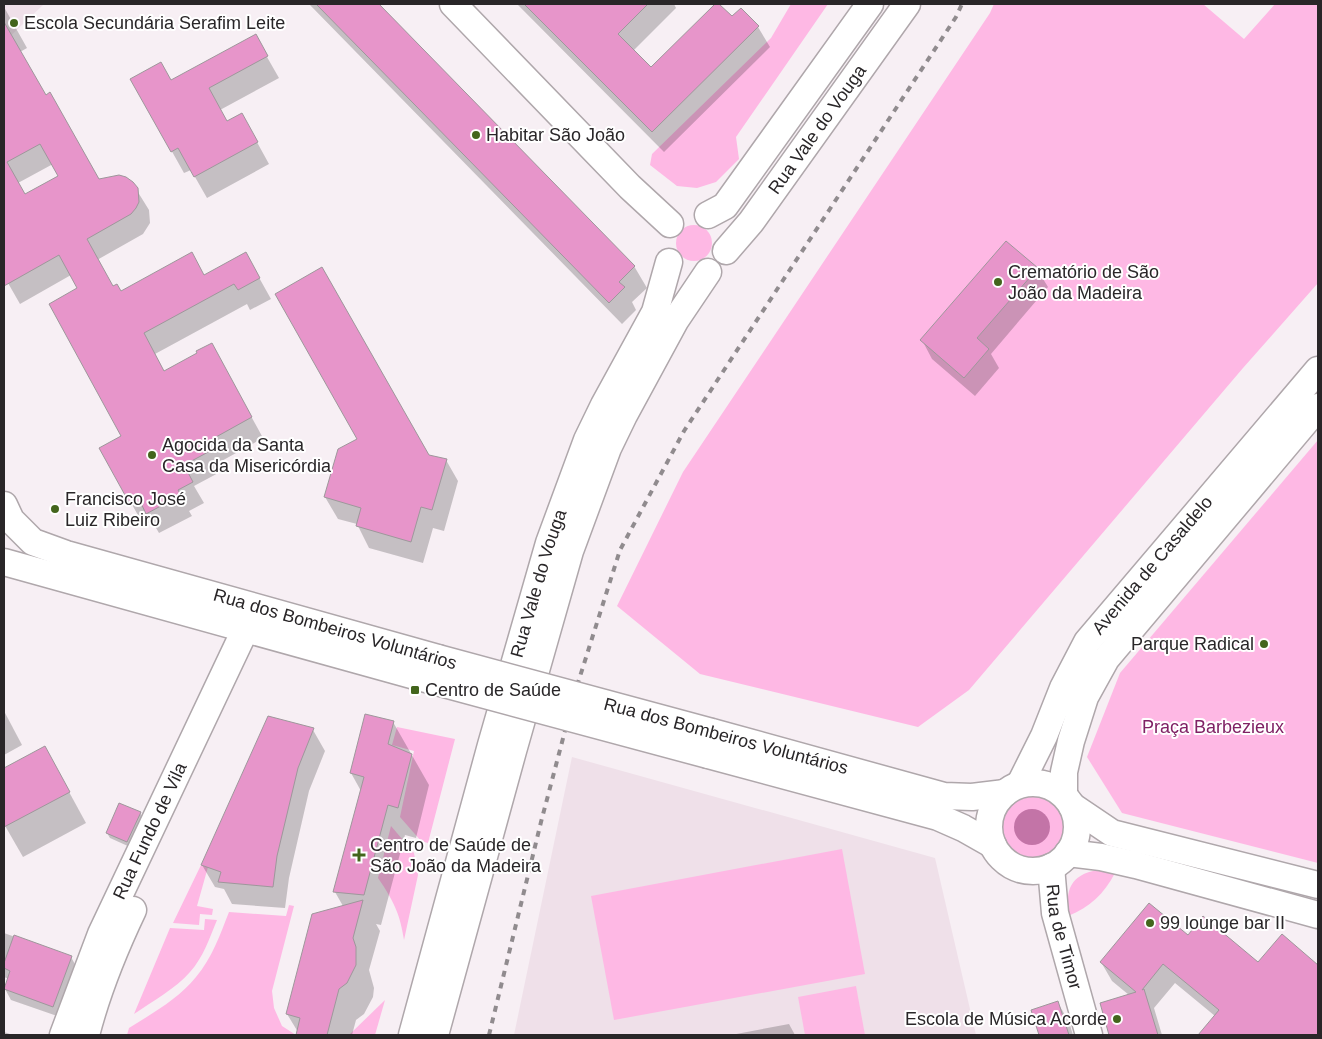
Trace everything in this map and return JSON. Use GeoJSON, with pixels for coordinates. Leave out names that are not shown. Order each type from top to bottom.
{"type":"FeatureCollection","features":[{"type":"Feature","properties":{"kind":"street"},"geometry":{"type":"LineString","coordinates":[[453,4],[630,186],[670,224],[683,214],[700,212],[708,215],[720,225],[724,232],[726,251]]}},
{"type":"Feature","properties":{"kind":"street","name":"Rua Vale do Vouga"},"geometry":{"type":"LineString","coordinates":[[708,215],[725,206],[870,4]]}},
{"type":"Feature","properties":{"kind":"street","name":"Rua Vale do Vouga"},"geometry":{"type":"LineString","coordinates":[[435,1035],[570,551],[608,448],[624,414],[675,321],[708,272],[716,267],[726,251],[751,222],[907,4]]}},
{"type":"Feature","properties":{"kind":"street","name":"Rua Vale do Vouga"},"geometry":{"type":"LineString","coordinates":[[412,1035],[491,745],[549,543],[588,440],[604,404],[655,312],[669,262],[665,254],[663,238],[670,224]]}},
{"type":"Feature","properties":{"kind":"street"},"geometry":{"type":"LineString","coordinates":[[669,262],[674,268],[689,274],[698,275],[708,272]]}},
{"type":"Feature","properties":{"kind":"street","name":"Avenida de Casaldelo"},"geometry":{"type":"LineString","coordinates":[[1012,789],[1044,736],[1062,688],[1087,642],[1318,370]]}},
{"type":"Feature","properties":{"kind":"street","name":"Avenida de Casaldelo"},"geometry":{"type":"LineString","coordinates":[[1068,800],[1064,772],[1071,742],[1085,697],[1106,659],[1318,407]]}},
{"type":"Feature","properties":{"kind":"street","name":"Rua dos Bombeiros Voluntários"},"geometry":{"type":"LineString","coordinates":[[4,505],[11,520],[33,542],[66,554],[436,669],[710,743],[944,796],[972,797],[1012,789],[1032,782],[1044,784],[1055,788],[1068,800],[1112,832],[1318,885]]}},
{"type":"Feature","properties":{"kind":"street","name":"Rua dos Bombeiros Voluntários"},"geometry":{"type":"LineString","coordinates":[[4,562],[253,632],[436,669]]}},
{"type":"Feature","properties":{"kind":"street","name":"Rua Fundo de Vila"},"geometry":{"type":"LineString","coordinates":[[63,1035],[101,934],[253,632]]}},
{"type":"Feature","properties":{"kind":"street","name":"Rua Fundo de Vila"},"geometry":{"type":"LineString","coordinates":[[86,1035],[94,1005],[119,941],[253,632]]}},
{"type":"Feature","properties":{"kind":"street","name":"Rua dos Bombeiros Voluntários"},"geometry":{"type":"LineString","coordinates":[[710,743],[938,817],[993,845],[1001,857],[1011,865],[1024,870],[1038,870],[1060,860],[1101,857],[1318,915]]}},
{"type":"Feature","properties":{"kind":"street"},"geometry":{"type":"LineString","coordinates":[[993,845],[989,832],[990,818],[995,804],[1012,789]]}},
{"type":"Feature","properties":{"kind":"street"},"geometry":{"type":"LineString","coordinates":[[1060,860],[1074,842],[1077,830],[1077,818],[1068,800]]}},
{"type":"Feature","properties":{"kind":"street","name":"Rua de Timor"},"geometry":{"type":"LineString","coordinates":[[1060,860],[1055,913],[1089,1035]]}},
{"type":"Feature","properties":{"kind":"shaded area","name":"Escola Secundária Serafim Leite"},"geometry":{"type":"Polygon","coordinates":[[[4,4],[44,4],[4,42],[4,4]]]}},
{"type":"Feature","properties":{"kind":"shaded area"},"geometry":{"type":"Polygon","coordinates":[[[572,757],[935,858],[976,1035],[514,1035],[572,757]]]}},
{"type":"Feature","properties":{"kind":"shaded area"},"geometry":{"type":"Polygon","coordinates":[[[1032,809],[1045,814],[1050,827],[1045,840],[1032,845],[1019,840],[1014,827],[1019,814],[1032,809]]]}},
{"type":"Feature","properties":{"kind":"green space"},"geometry":{"type":"Polygon","coordinates":[[[791,4],[828,4],[736,137],[739,159],[716,182],[697,188],[677,186],[650,165],[652,154],[771,38],[791,4]]]}},
{"type":"Feature","properties":{"kind":"green space"},"geometry":{"type":"Polygon","coordinates":[[[994,4],[1203,4],[1244,39],[1275,4],[1318,4],[1318,283],[1243,368],[969,690],[918,727],[700,674],[617,606],[683,472],[990,13],[994,4]]]}},
{"type":"Feature","properties":{"kind":"green space"},"geometry":{"type":"Polygon","coordinates":[[[694,225],[707,230],[712,243],[707,256],[694,261],[681,256],[676,243],[681,230],[694,225]]]}},
{"type":"Feature","properties":{"kind":"green space","name":"Praça Barbezieux"},"geometry":{"type":"Polygon","coordinates":[[[1318,440],[1318,863],[1122,813],[1087,757],[1120,673],[1318,440]]]}},
{"type":"Feature","properties":{"kind":"green space"},"geometry":{"type":"Polygon","coordinates":[[[397,727],[455,739],[428,843],[421,841],[400,817],[414,751],[392,745],[397,727]]]}},
{"type":"Feature","properties":{"kind":"green space"},"geometry":{"type":"Polygon","coordinates":[[[1033,791],[1052,797],[1062,807],[1068,826],[1062,845],[1052,855],[1033,861],[1014,855],[1004,845],[998,826],[1004,807],[1014,797],[1033,791]]]}},
{"type":"Feature","properties":{"kind":"green space"},"geometry":{"type":"Polygon","coordinates":[[[391,826],[414,853],[418,875],[404,940],[395,907],[378,878],[391,826]]]}},
{"type":"Feature","properties":{"kind":"green space"},"geometry":{"type":"Polygon","coordinates":[[[842,849],[865,974],[614,1020],[591,896],[842,849]]]}},
{"type":"Feature","properties":{"kind":"green space"},"geometry":{"type":"Polygon","coordinates":[[[201,865],[208,867],[197,906],[213,909],[212,915],[200,914],[199,925],[173,923],[201,865]]]}},
{"type":"Feature","properties":{"kind":"green space"},"geometry":{"type":"Polygon","coordinates":[[[1098,870],[1115,873],[1096,899],[1068,916],[1068,899],[1071,885],[1075,880],[1088,872],[1098,870]]]}},
{"type":"Feature","properties":{"kind":"green space"},"geometry":{"type":"Polygon","coordinates":[[[289,905],[294,906],[272,991],[274,1008],[282,1026],[296,1035],[127,1035],[129,1028],[173,999],[202,970],[219,938],[229,912],[286,916],[289,905]]]}},
{"type":"Feature","properties":{"kind":"green space"},"geometry":{"type":"Polygon","coordinates":[[[205,919],[217,920],[206,947],[195,966],[171,989],[134,1014],[170,928],[204,930],[205,919]]]}},
{"type":"Feature","properties":{"kind":"green space"},"geometry":{"type":"Polygon","coordinates":[[[856,986],[865,1035],[805,1035],[798,997],[856,986]]]}},
{"type":"Feature","properties":{"kind":"green space"},"geometry":{"type":"Polygon","coordinates":[[[385,1000],[375,1035],[349,1035],[385,1000]]]}},
{"type":"Feature","properties":{"kind":"building","name":"Habitar São João"},"geometry":{"type":"Polygon","coordinates":[[[316,4],[379,4],[635,266],[619,282],[625,287],[609,303],[316,4]]]}},
{"type":"Feature","properties":{"kind":"building","name":"Habitar São João"},"geometry":{"type":"Polygon","coordinates":[[[524,4],[648,4],[618,34],[651,67],[715,4],[719,4],[732,16],[741,8],[759,26],[652,132],[524,4]]]}},
{"type":"Feature","properties":{"kind":"building"},"geometry":{"type":"Polygon","coordinates":[[[4,22],[46,95],[50,92],[99,179],[119,175],[126,177],[138,188],[139,202],[131,214],[87,239],[113,286],[117,284],[121,291],[192,252],[204,275],[246,252],[260,278],[238,290],[234,284],[144,333],[164,371],[212,343],[252,417],[207,442],[212,450],[184,465],[193,482],[178,490],[181,495],[146,514],[140,501],[131,506],[99,448],[121,436],[49,304],[77,288],[59,255],[4,286],[4,22]],[[40,144],[7,162],[25,194],[58,176],[40,144]]]}},
{"type":"Feature","properties":{"kind":"building"},"geometry":{"type":"Polygon","coordinates":[[[256,34],[268,56],[209,88],[227,121],[242,113],[258,142],[194,177],[178,148],[171,152],[130,79],[161,62],[171,80],[256,34]]]}},
{"type":"Feature","properties":{"kind":"building"},"geometry":{"type":"Polygon","coordinates":[[[1006,241],[1038,268],[977,338],[989,349],[964,378],[920,340],[1006,241]]]}},
{"type":"Feature","properties":{"kind":"building"},"geometry":{"type":"Polygon","coordinates":[[[322,267],[429,455],[447,459],[432,510],[421,507],[411,542],[356,526],[361,508],[324,497],[338,449],[357,439],[275,294],[322,267]]]}},
{"type":"Feature","properties":{"kind":"building"},"geometry":{"type":"Polygon","coordinates":[[[365,714],[394,721],[388,744],[412,754],[398,808],[388,805],[364,895],[333,892],[364,777],[350,773],[365,714]]]}},
{"type":"Feature","properties":{"kind":"building"},"geometry":{"type":"Polygon","coordinates":[[[268,716],[314,728],[298,768],[277,856],[273,887],[218,882],[221,872],[201,865],[268,716]]]}},
{"type":"Feature","properties":{"kind":"building"},"geometry":{"type":"Polygon","coordinates":[[[45,746],[70,792],[4,827],[4,768],[45,746]]]}},
{"type":"Feature","properties":{"kind":"building"},"geometry":{"type":"Polygon","coordinates":[[[119,803],[141,812],[127,842],[106,833],[119,803]]]}},
{"type":"Feature","properties":{"kind":"building"},"geometry":{"type":"Polygon","coordinates":[[[363,900],[353,938],[356,947],[356,965],[347,983],[339,989],[327,1035],[296,1035],[300,1018],[286,1014],[312,914],[363,900]]]}},
{"type":"Feature","properties":{"kind":"building"},"geometry":{"type":"Polygon","coordinates":[[[1149,903],[1188,935],[1203,916],[1258,962],[1282,934],[1318,965],[1318,1035],[1198,1035],[1219,1010],[1163,964],[1142,990],[1144,989],[1158,1035],[1109,1035],[1100,1003],[1136,992],[1100,962],[1149,903]]]}},
{"type":"Feature","properties":{"kind":"building"},"geometry":{"type":"Polygon","coordinates":[[[14,935],[72,956],[53,1007],[4,989],[10,971],[4,968],[4,963],[14,935]]]}},
{"type":"Feature","properties":{"kind":"building"},"geometry":{"type":"Polygon","coordinates":[[[1058,1001],[1069,1035],[1039,1035],[1031,1010],[1058,1001]]]}},
{"type":"Feature","properties":{"kind":"railway"},"geometry":{"type":"LineString","coordinates":[[489,1035],[541,822],[576,689],[620,550],[684,431],[956,17],[962,4]]}},
{"type":"Feature","properties":{"kind":"place","name":"Escola Secundária Serafim Leite"},"geometry":{"type":"Point","coordinates":[14,23]}},
{"type":"Feature","properties":{"kind":"place","name":"Habitar São João"},"geometry":{"type":"Point","coordinates":[476,135]}},
{"type":"Feature","properties":{"kind":"place","name":"Crematório de São João da Madeira"},"geometry":{"type":"Point","coordinates":[998,282]}},
{"type":"Feature","properties":{"kind":"place","name":"Agocida da Santa Casa da Misericórdia"},"geometry":{"type":"Point","coordinates":[152,455]}},
{"type":"Feature","properties":{"kind":"place","name":"Francisco José Luiz Ribeiro"},"geometry":{"type":"Point","coordinates":[55,509]}},
{"type":"Feature","properties":{"kind":"place","name":"Parque Radical"},"geometry":{"type":"Point","coordinates":[1264,644]}},
{"type":"Feature","properties":{"kind":"place","name":"Centro de Saúde"},"geometry":{"type":"Point","coordinates":[415,690]}},
{"type":"Feature","properties":{"kind":"place","name":"Centro de Saúde de São João da Madeira"},"geometry":{"type":"Point","coordinates":[359,855]}},
{"type":"Feature","properties":{"kind":"place","name":"99 lounge bar II"},"geometry":{"type":"Point","coordinates":[1150,923]}},
{"type":"Feature","properties":{"kind":"place","name":"Escola de Música Acorde"},"geometry":{"type":"Point","coordinates":[1117,1019]}}]}
